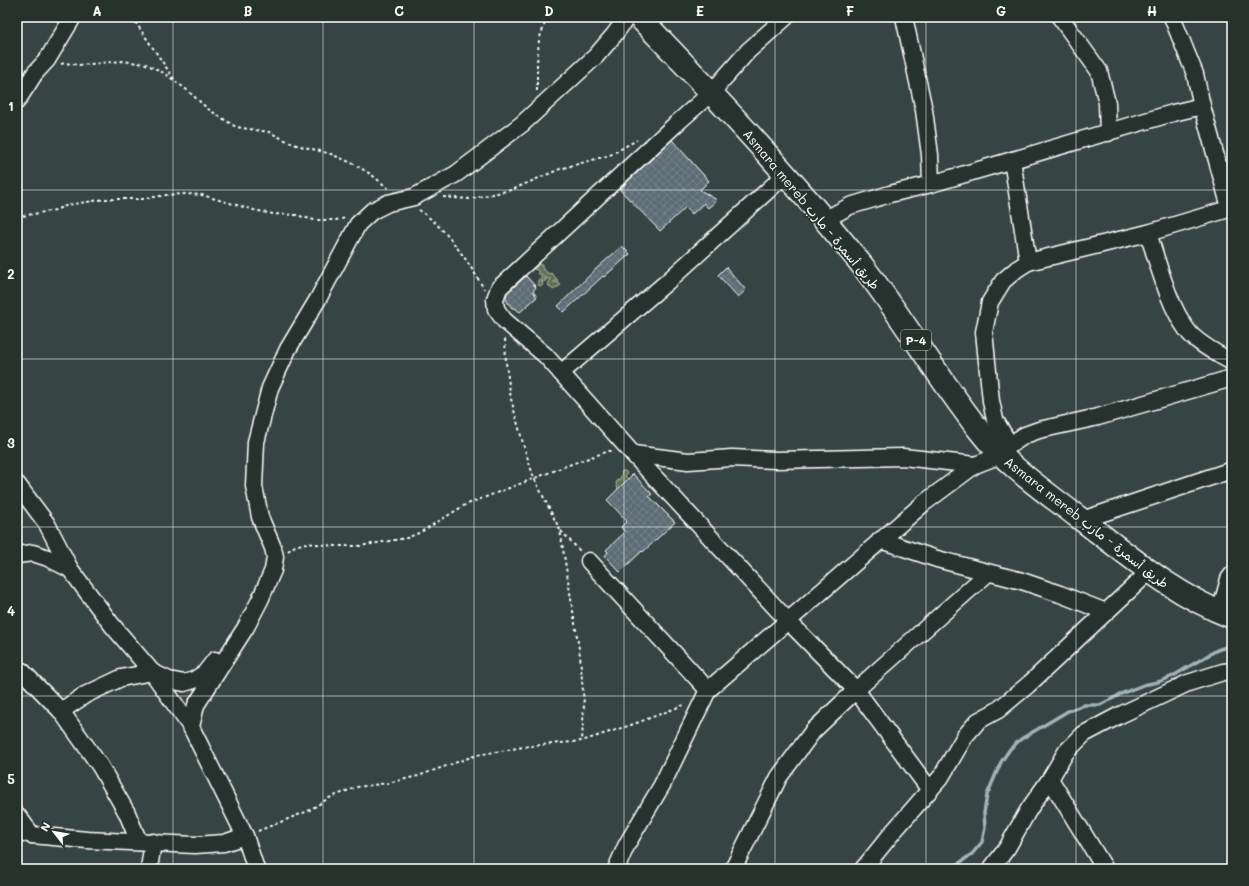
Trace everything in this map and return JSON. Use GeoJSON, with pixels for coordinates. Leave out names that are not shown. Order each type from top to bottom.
{"type":"FeatureCollection","features":[{"type":"Feature","properties":{"kind":"highway","name":"Asmara mereb طريق أسمرة - مارب"},"geometry":{"type":"LineString","coordinates":[[639,17],[786,174],[865,268],[978,429],[1006,450],[1035,484],[1082,520],[1176,589],[1226,615]]}},
{"type":"Feature","properties":{"kind":"street"},"geometry":{"type":"LineString","coordinates":[[17,101],[19,96],[47,60],[72,17]]}},
{"type":"Feature","properties":{"kind":"street"},"geometry":{"type":"LineString","coordinates":[[191,727],[196,706],[246,627],[273,570],[275,557],[273,548],[260,517],[254,486],[256,442],[270,388],[288,349],[318,299],[358,224],[372,210],[388,203],[414,198],[456,174],[522,124],[596,56],[614,36],[627,17]]}},
{"type":"Feature","properties":{"kind":"street"},"geometry":{"type":"LineString","coordinates":[[786,17],[748,51],[711,93],[499,288],[495,299],[500,314],[546,356],[633,454],[788,621],[856,690],[930,790]]}},
{"type":"Feature","properties":{"kind":"street"},"geometry":{"type":"LineString","coordinates":[[904,17],[924,110],[930,155],[931,184]]}},
{"type":"Feature","properties":{"kind":"street"},"geometry":{"type":"LineString","coordinates":[[1060,17],[1099,71],[1107,102],[1108,133]]}},
{"type":"Feature","properties":{"kind":"street"},"geometry":{"type":"LineString","coordinates":[[1006,450],[995,420],[991,401],[984,332],[990,302],[1003,281],[1028,262],[1148,233],[1231,208],[1202,106],[1195,74],[1172,17]]}},
{"type":"Feature","properties":{"kind":"street"},"geometry":{"type":"LineString","coordinates":[[824,220],[850,206],[1108,133],[1172,113],[1202,106]]}},
{"type":"Feature","properties":{"kind":"street"},"geometry":{"type":"LineString","coordinates":[[1012,160],[1028,262]]}},
{"type":"Feature","properties":{"kind":"street"},"geometry":{"type":"LineString","coordinates":[[561,373],[620,320],[667,282],[786,174]]}},
{"type":"Feature","properties":{"kind":"street"},"geometry":{"type":"LineString","coordinates":[[1148,233],[1174,306],[1187,331],[1211,351],[1232,362]]}},
{"type":"Feature","properties":{"kind":"street"},"geometry":{"type":"LineString","coordinates":[[616,869],[627,844],[662,785],[706,694],[924,503],[975,465],[1006,450],[1025,434],[1098,417],[1232,378]]}},
{"type":"Feature","properties":{"kind":"street"},"geometry":{"type":"LineString","coordinates":[[633,454],[688,461],[732,458],[776,460],[903,458],[975,465]]}},
{"type":"Feature","properties":{"kind":"street"},"geometry":{"type":"LineString","coordinates":[[1082,520],[1232,470]]}},
{"type":"Feature","properties":{"kind":"street"},"geometry":{"type":"LineString","coordinates":[[17,484],[47,524],[70,569],[112,625],[152,672],[191,727],[245,836],[256,869]]}},
{"type":"Feature","properties":{"kind":"street"},"geometry":{"type":"LineString","coordinates":[[880,540],[988,574],[1022,581],[1106,612]]}},
{"type":"Feature","properties":{"kind":"street"},"geometry":{"type":"LineString","coordinates":[[17,555],[34,553],[70,569]]}},
{"type":"Feature","properties":{"kind":"street"},"geometry":{"type":"LineString","coordinates":[[589,561],[706,694]]}},
{"type":"Feature","properties":{"kind":"street"},"geometry":{"type":"LineString","coordinates":[[61,711],[85,695],[121,678],[152,672],[169,680],[184,683],[194,680],[205,673],[215,660],[238,619],[273,570]]}},
{"type":"Feature","properties":{"kind":"street"},"geometry":{"type":"LineString","coordinates":[[863,869],[941,777],[965,736],[978,721],[998,710],[1028,685],[1150,571]]}},
{"type":"Feature","properties":{"kind":"street"},"geometry":{"type":"LineString","coordinates":[[733,869],[779,777],[813,731],[856,690],[988,574]]}},
{"type":"Feature","properties":{"kind":"street"},"geometry":{"type":"LineString","coordinates":[[1226,615],[1229,579],[1232,575]]}},
{"type":"Feature","properties":{"kind":"street"},"geometry":{"type":"LineString","coordinates":[[19,670],[61,711],[100,766],[127,813],[146,842],[149,869]]}},
{"type":"Feature","properties":{"kind":"street"},"geometry":{"type":"LineString","coordinates":[[991,869],[1007,848],[1029,809],[1050,779],[1066,752],[1084,734],[1188,683],[1223,672],[1232,671]]}},
{"type":"Feature","properties":{"kind":"street"},"geometry":{"type":"LineString","coordinates":[[1050,779],[1105,869]]}},
{"type":"Feature","properties":{"kind":"street"},"geometry":{"type":"LineString","coordinates":[[17,815],[25,833],[88,840],[195,845],[224,844],[245,836]]}},
{"type":"Feature","properties":{"kind":"path"},"geometry":{"type":"LineString","coordinates":[[132,17],[176,82]]}},
{"type":"Feature","properties":{"kind":"path"},"geometry":{"type":"LineString","coordinates":[[537,94],[539,40],[547,17]]}},
{"type":"Feature","properties":{"kind":"path"},"geometry":{"type":"LineString","coordinates":[[40,68],[65,63],[80,65],[122,60],[146,64],[164,73],[208,109],[236,127],[269,132],[294,144],[331,154],[354,164],[372,175],[403,200],[426,215],[439,227],[464,257],[500,314],[511,399],[534,478],[560,530],[589,561]]}},
{"type":"Feature","properties":{"kind":"path"},"geometry":{"type":"LineString","coordinates":[[441,197],[469,199],[511,190],[560,169],[610,155],[641,137]]}},
{"type":"Feature","properties":{"kind":"path"},"geometry":{"type":"LineString","coordinates":[[17,217],[55,210],[68,205],[105,199],[143,199],[166,195],[186,194],[202,195],[273,214],[296,215],[314,220],[336,220],[372,210]]}},
{"type":"Feature","properties":{"kind":"path"},"geometry":{"type":"LineString","coordinates":[[273,570],[287,553],[296,546],[306,543],[359,546],[407,538],[421,532],[465,505],[534,478],[609,451],[633,454]]}},
{"type":"Feature","properties":{"kind":"path"},"geometry":{"type":"LineString","coordinates":[[560,530],[580,655],[584,704],[582,741]]}},
{"type":"Feature","properties":{"kind":"path"},"geometry":{"type":"LineString","coordinates":[[245,836],[308,811],[329,798],[356,787],[388,783],[418,776],[477,755],[530,746],[582,741],[634,724],[706,694]]}},
{"type":"Feature","properties":{"kind":"green space"},"geometry":{"type":"Polygon","coordinates":[[[533,264],[542,265],[542,268],[549,274],[551,273],[558,280],[554,282],[561,285],[553,290],[548,285],[550,280],[544,277],[546,281],[540,281],[543,282],[542,286],[538,285],[538,280],[542,274],[538,274],[538,270],[534,269],[537,267],[536,266],[533,267],[533,270],[530,268],[533,264]]]}},
{"type":"Feature","properties":{"kind":"green space"},"geometry":{"type":"Polygon","coordinates":[[[622,471],[627,473],[625,476],[628,479],[618,489],[616,484],[617,480],[620,479],[622,471]]]}},
{"type":"Feature","properties":{"kind":"building"},"geometry":{"type":"Polygon","coordinates":[[[672,140],[709,181],[700,190],[717,200],[708,208],[704,203],[692,214],[686,207],[660,231],[620,190],[672,140]]]}},
{"type":"Feature","properties":{"kind":"building"},"geometry":{"type":"Polygon","coordinates":[[[622,246],[630,254],[604,277],[603,276],[564,312],[558,306],[622,246]]]}},
{"type":"Feature","properties":{"kind":"building"},"geometry":{"type":"Polygon","coordinates":[[[726,267],[746,290],[738,297],[718,275],[726,267]]]}},
{"type":"Feature","properties":{"kind":"building"},"geometry":{"type":"Polygon","coordinates":[[[526,276],[536,287],[533,291],[537,297],[520,312],[515,308],[512,308],[506,300],[506,297],[507,293],[526,276]]]}},
{"type":"Feature","properties":{"kind":"building"},"geometry":{"type":"Polygon","coordinates":[[[633,474],[652,494],[649,496],[675,522],[620,572],[605,556],[608,552],[606,550],[625,532],[621,527],[627,521],[607,500],[633,474]]]}},
{"type":"Feature","properties":{"kind":"waterway"},"geometry":{"type":"LineString","coordinates":[[951,869],[972,854],[982,842],[985,828],[984,813],[987,795],[1001,762],[1010,749],[1021,739],[1068,711],[1084,705],[1100,705],[1143,685],[1158,682],[1173,676],[1217,650],[1232,645]]}}]}
